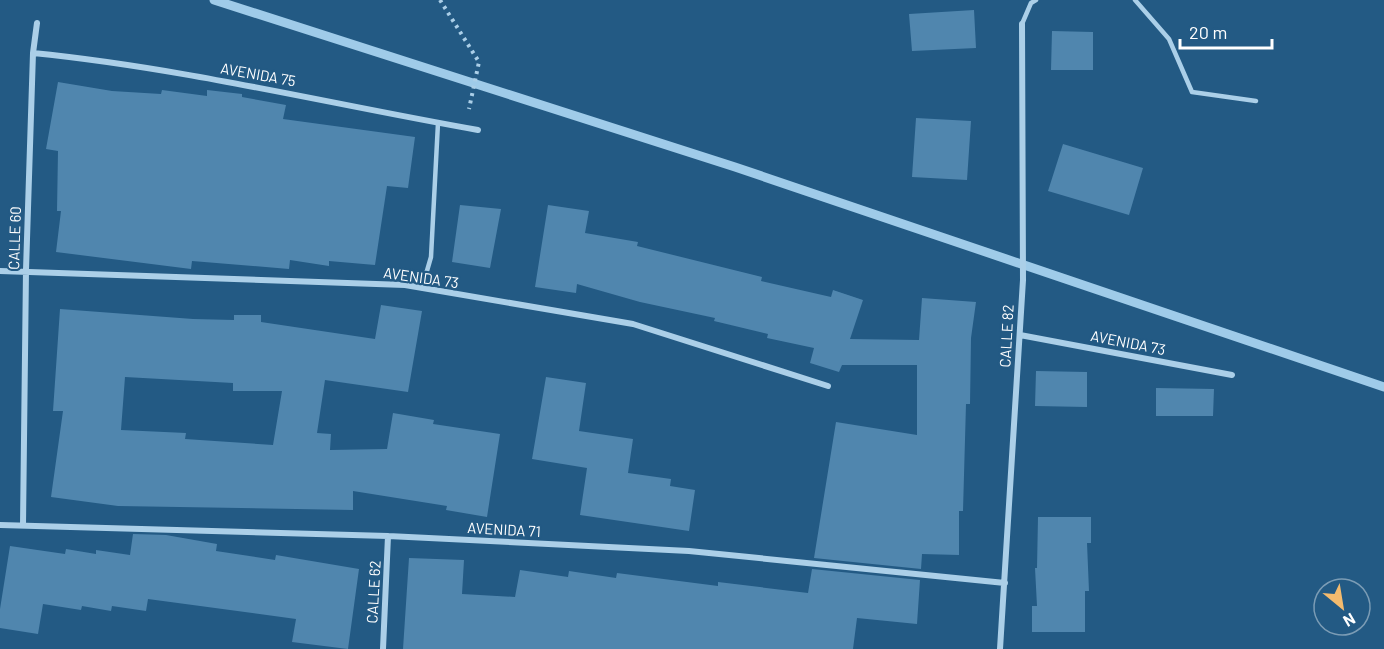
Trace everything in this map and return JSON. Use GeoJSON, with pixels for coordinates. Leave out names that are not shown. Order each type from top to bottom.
{"type":"FeatureCollection","features":[{"type":"Feature","properties":{"kind":"street","name":"CALLE 60"},"geometry":{"type":"LineString","coordinates":[[23,525],[26,270],[33,53],[37,23]]}},
{"type":"Feature","properties":{"kind":"street","name":"CALLE 82"},"geometry":{"type":"LineString","coordinates":[[1000,649],[1023,280],[1022,24]]}},
{"type":"Feature","properties":{"kind":"street","name":"AVENIDA 75"},"geometry":{"type":"LineString","coordinates":[[33,53],[80,57],[298,93],[394,116],[478,130]]}},
{"type":"Feature","properties":{"kind":"street","name":"AVENIDA 73"},"geometry":{"type":"LineString","coordinates":[[0,271],[26,270],[405,285],[633,324],[828,386]]}},
{"type":"Feature","properties":{"kind":"street","name":"AVENIDA 73"},"geometry":{"type":"LineString","coordinates":[[1020,335],[1232,375]]}},
{"type":"Feature","properties":{"kind":"street","name":"AVENIDA 71"},"geometry":{"type":"LineString","coordinates":[[0,525],[388,536],[689,551],[1005,583]]}},
{"type":"Feature","properties":{"kind":"street","name":"CALLE 62"},"geometry":{"type":"LineString","coordinates":[[383,649],[388,536]]}},
{"type":"Feature","properties":{"kind":"lane"},"geometry":{"type":"LineString","coordinates":[[1022,24],[1031,3],[1036,0]]}},
{"type":"Feature","properties":{"kind":"lane"},"geometry":{"type":"LineString","coordinates":[[1135,0],[1169,39],[1192,92],[1256,101]]}},
{"type":"Feature","properties":{"kind":"lane"},"geometry":{"type":"LineString","coordinates":[[422,288],[431,257],[438,123]]}},
{"type":"Feature","properties":{"kind":"path"},"geometry":{"type":"LineString","coordinates":[[438,123],[471,108],[479,62],[440,0]]}},
{"type":"Feature","properties":{"kind":"building"},"geometry":{"type":"Polygon","coordinates":[[[974,10],[976,48],[912,51],[909,14],[974,10]]]}},
{"type":"Feature","properties":{"kind":"building"},"geometry":{"type":"Polygon","coordinates":[[[1052,31],[1093,32],[1093,70],[1051,70],[1052,31]]]}},
{"type":"Feature","properties":{"kind":"building"},"geometry":{"type":"Polygon","coordinates":[[[58,82],[112,91],[161,94],[162,90],[207,96],[207,90],[242,94],[242,97],[286,105],[283,119],[415,137],[408,188],[387,186],[375,265],[329,261],[329,266],[290,260],[289,269],[192,261],[191,269],[56,252],[61,211],[57,211],[58,151],[46,149],[58,82]]]}},
{"type":"Feature","properties":{"kind":"building"},"geometry":{"type":"Polygon","coordinates":[[[916,118],[971,121],[967,180],[912,177],[916,118]]]}},
{"type":"Feature","properties":{"kind":"building"},"geometry":{"type":"Polygon","coordinates":[[[1063,144],[1143,168],[1129,215],[1048,191],[1063,144]]]}},
{"type":"Feature","properties":{"kind":"building"},"geometry":{"type":"Polygon","coordinates":[[[460,205],[501,209],[490,268],[452,262],[460,205]]]}},
{"type":"Feature","properties":{"kind":"building"},"geometry":{"type":"Polygon","coordinates":[[[548,205],[589,211],[585,233],[638,242],[637,246],[762,277],[761,281],[831,297],[833,290],[863,300],[850,339],[919,340],[922,298],[976,302],[971,338],[970,404],[966,404],[963,511],[959,511],[959,555],[922,554],[921,569],[814,558],[836,422],[917,435],[917,365],[842,365],[839,372],[810,363],[814,348],[767,338],[768,334],[714,321],[715,318],[640,302],[577,284],[576,293],[535,287],[548,205]]]}},
{"type":"Feature","properties":{"kind":"building"},"geometry":{"type":"Polygon","coordinates":[[[381,305],[422,311],[408,392],[325,380],[317,433],[331,434],[330,450],[387,449],[393,413],[434,420],[433,424],[500,434],[487,517],[446,510],[447,506],[353,491],[353,510],[118,506],[51,497],[63,411],[53,411],[60,309],[193,319],[234,320],[234,315],[261,315],[261,322],[375,339],[381,305]],[[125,377],[121,430],[186,433],[185,439],[273,445],[282,391],[233,391],[233,383],[125,377]]]}},
{"type":"Feature","properties":{"kind":"building"},"geometry":{"type":"Polygon","coordinates":[[[1036,371],[1087,372],[1087,407],[1035,406],[1036,371]]]}},
{"type":"Feature","properties":{"kind":"building"},"geometry":{"type":"Polygon","coordinates":[[[546,377],[586,383],[579,431],[633,439],[628,473],[671,479],[670,486],[695,490],[689,531],[580,515],[587,468],[532,459],[546,377]]]}},
{"type":"Feature","properties":{"kind":"building"},"geometry":{"type":"Polygon","coordinates":[[[1156,388],[1214,389],[1213,416],[1156,416],[1156,388]]]}},
{"type":"Feature","properties":{"kind":"building"},"geometry":{"type":"Polygon","coordinates":[[[1038,517],[1091,517],[1091,543],[1087,543],[1089,591],[1085,591],[1085,632],[1032,632],[1032,606],[1037,606],[1035,568],[1037,568],[1038,517]]]}},
{"type":"Feature","properties":{"kind":"building"},"geometry":{"type":"Polygon","coordinates":[[[133,534],[166,535],[217,544],[216,551],[275,560],[276,555],[359,569],[348,649],[292,642],[296,619],[148,599],[146,611],[112,606],[111,611],[82,606],[81,610],[43,604],[38,634],[0,628],[0,609],[10,546],[65,554],[66,549],[96,554],[96,550],[130,555],[133,534]]]}},
{"type":"Feature","properties":{"kind":"building"},"geometry":{"type":"Polygon","coordinates":[[[409,558],[464,560],[462,594],[515,597],[520,570],[568,577],[569,571],[616,578],[617,573],[718,586],[718,582],[808,593],[812,569],[920,580],[917,624],[857,618],[853,649],[403,649],[409,558]]]}},
{"type":"Feature","properties":{"kind":"waterway"},"geometry":{"type":"LineString","coordinates":[[214,0],[735,167],[1384,387]]}}]}
